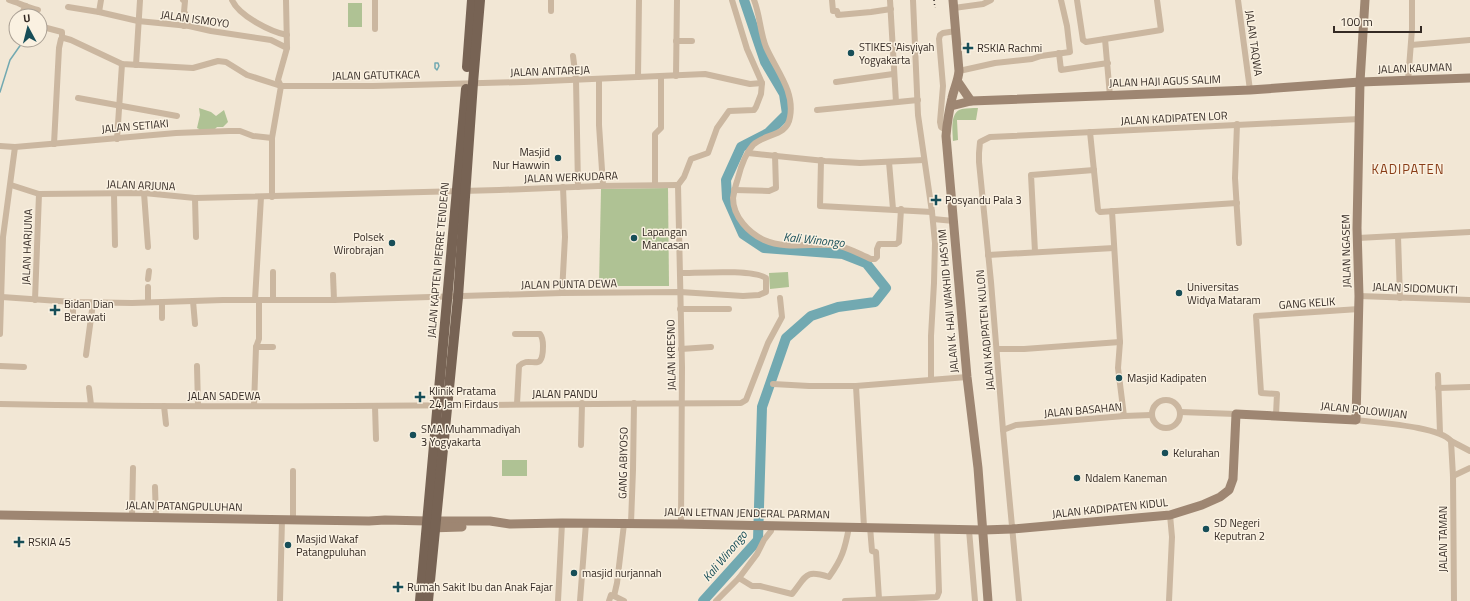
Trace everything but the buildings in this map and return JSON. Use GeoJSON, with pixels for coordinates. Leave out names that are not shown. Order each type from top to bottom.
{"type":"FeatureCollection","features":[{"type":"Feature","properties":{"kind":"main road","name":"JALAN KAPTEN PIERRE TENDEAN"},"geometry":{"type":"LineString","coordinates":[[431,525],[448,406],[458,297],[461,191],[469,83],[472,0]]}},
{"type":"Feature","properties":{"kind":"main road","name":"JALAN KAPTEN PIERRE TENDEAN"},"geometry":{"type":"LineString","coordinates":[[469,83],[480,0]]}},
{"type":"Feature","properties":{"kind":"main road","name":"JALAN KAPTEN PIERRE TENDEAN"},"geometry":{"type":"LineString","coordinates":[[431,525],[437,405],[447,297],[461,191]]}},
{"type":"Feature","properties":{"kind":"main road"},"geometry":{"type":"LineString","coordinates":[[420,601],[431,525]]}},
{"type":"Feature","properties":{"kind":"main road"},"geometry":{"type":"LineString","coordinates":[[428,601],[431,525]]}},
{"type":"Feature","properties":{"kind":"street"},"geometry":{"type":"LineString","coordinates":[[9,0],[29,6]]}},
{"type":"Feature","properties":{"kind":"street"},"geometry":{"type":"LineString","coordinates":[[99,12],[101,0]]}},
{"type":"Feature","properties":{"kind":"street"},"geometry":{"type":"LineString","coordinates":[[136,65],[140,0]]}},
{"type":"Feature","properties":{"kind":"street"},"geometry":{"type":"LineString","coordinates":[[183,0],[185,1],[184,26]]}},
{"type":"Feature","properties":{"kind":"street"},"geometry":{"type":"LineString","coordinates":[[232,0],[238,8],[258,24],[278,33],[287,35]]}},
{"type":"Feature","properties":{"kind":"street"},"geometry":{"type":"LineString","coordinates":[[272,197],[272,138],[280,86],[278,80],[287,48],[286,0]]}},
{"type":"Feature","properties":{"kind":"street"},"geometry":{"type":"LineString","coordinates":[[375,0],[375,29]]}},
{"type":"Feature","properties":{"kind":"street"},"geometry":{"type":"LineString","coordinates":[[551,0],[552,11]]}},
{"type":"Feature","properties":{"kind":"street"},"geometry":{"type":"LineString","coordinates":[[638,77],[639,0]]}},
{"type":"Feature","properties":{"kind":"street"},"geometry":{"type":"LineString","coordinates":[[676,76],[677,0]]}},
{"type":"Feature","properties":{"kind":"street"},"geometry":{"type":"LineString","coordinates":[[678,185],[684,177],[691,159],[706,154],[709,151],[717,128],[727,112],[734,110],[752,110],[755,108],[761,94],[762,83],[747,48],[732,0]]}},
{"type":"Feature","properties":{"kind":"street"},"geometry":{"type":"LineString","coordinates":[[754,0],[766,46],[790,97],[791,112],[789,124],[785,129],[756,143],[741,164],[734,190],[734,207],[738,215],[750,232],[776,244],[839,246],[875,259],[877,257],[878,247],[881,243],[896,244],[899,242],[901,209]]}},
{"type":"Feature","properties":{"kind":"street"},"geometry":{"type":"LineString","coordinates":[[832,0],[833,11],[837,11],[838,15],[890,9]]}},
{"type":"Feature","properties":{"kind":"street"},"geometry":{"type":"LineString","coordinates":[[890,0],[893,74],[896,102]]}},
{"type":"Feature","properties":{"kind":"street"},"geometry":{"type":"LineString","coordinates":[[913,0],[918,115],[935,243],[931,336],[931,378]]}},
{"type":"Feature","properties":{"kind":"street"},"geometry":{"type":"LineString","coordinates":[[959,71],[1070,52],[1067,26],[1060,0]]}},
{"type":"Feature","properties":{"kind":"street"},"geometry":{"type":"LineString","coordinates":[[1077,0],[1083,41],[1086,42],[1161,30],[1157,0]]}},
{"type":"Feature","properties":{"kind":"street","name":"JALAN TAQWA"},"geometry":{"type":"LineString","coordinates":[[1238,0],[1250,90]]}},
{"type":"Feature","properties":{"kind":"street","name":"JALAN NGASEM"},"geometry":{"type":"LineString","coordinates":[[1356,420],[1359,309],[1358,238],[1360,82],[1364,40],[1365,0]]}},
{"type":"Feature","properties":{"kind":"street"},"geometry":{"type":"LineString","coordinates":[[1408,81],[1411,45],[1412,0]]}},
{"type":"Feature","properties":{"kind":"street"},"geometry":{"type":"LineString","coordinates":[[953,4],[988,1]]}},
{"type":"Feature","properties":{"kind":"street","name":"JALAN K. HAJI WAKHID HASYIM"},"geometry":{"type":"LineString","coordinates":[[953,4],[959,71],[958,82],[946,131],[967,377],[978,468],[988,601]]}},
{"type":"Feature","properties":{"kind":"street","name":"JALAN ISMOYO"},"geometry":{"type":"LineString","coordinates":[[68,7],[138,21],[184,26],[271,40],[287,48]]}},
{"type":"Feature","properties":{"kind":"street"},"geometry":{"type":"LineString","coordinates":[[48,29],[63,34],[71,40],[122,64],[117,139]]}},
{"type":"Feature","properties":{"kind":"street"},"geometry":{"type":"LineString","coordinates":[[946,131],[941,127],[940,122],[943,86],[939,37],[944,33],[956,31]]}},
{"type":"Feature","properties":{"kind":"street"},"geometry":{"type":"LineString","coordinates":[[54,144],[59,48],[63,34]]}},
{"type":"Feature","properties":{"kind":"street"},"geometry":{"type":"LineString","coordinates":[[1105,39],[1110,96]]}},
{"type":"Feature","properties":{"kind":"street"},"geometry":{"type":"LineString","coordinates":[[676,41],[692,40]]}},
{"type":"Feature","properties":{"kind":"street"},"geometry":{"type":"LineString","coordinates":[[1411,45],[1470,40]]}},
{"type":"Feature","properties":{"kind":"street"},"geometry":{"type":"LineString","coordinates":[[1060,53],[1061,70],[1108,63]]}},
{"type":"Feature","properties":{"kind":"street"},"geometry":{"type":"LineString","coordinates":[[573,56],[576,80],[578,187]]}},
{"type":"Feature","properties":{"kind":"street","name":"JALAN GATUTKACA"},"geometry":{"type":"LineString","coordinates":[[122,64],[193,68],[218,61],[226,62],[248,75],[280,86],[373,86],[469,83]]}},
{"type":"Feature","properties":{"kind":"street","name":"JALAN ANTAREJA"},"geometry":{"type":"LineString","coordinates":[[469,83],[660,77],[705,74],[750,84],[762,83]]}},
{"type":"Feature","properties":{"kind":"street"},"geometry":{"type":"LineString","coordinates":[[836,82],[893,74]]}},
{"type":"Feature","properties":{"kind":"street"},"geometry":{"type":"LineString","coordinates":[[655,184],[655,134],[661,128],[660,77]]}},
{"type":"Feature","properties":{"kind":"street","name":"JALAN KAUMAN"},"geometry":{"type":"LineString","coordinates":[[1360,82],[1470,78]]}},
{"type":"Feature","properties":{"kind":"street"},"geometry":{"type":"LineString","coordinates":[[599,79],[599,125],[603,186]]}},
{"type":"Feature","properties":{"kind":"street"},"geometry":{"type":"LineString","coordinates":[[958,82],[971,101]]}},
{"type":"Feature","properties":{"kind":"street","name":"JALAN HAJI AGUS SALIM"},"geometry":{"type":"LineString","coordinates":[[952,102],[1250,90],[1360,82]]}},
{"type":"Feature","properties":{"kind":"street"},"geometry":{"type":"LineString","coordinates":[[943,86],[952,102]]}},
{"type":"Feature","properties":{"kind":"street"},"geometry":{"type":"LineString","coordinates":[[78,98],[177,116]]}},
{"type":"Feature","properties":{"kind":"street"},"geometry":{"type":"LineString","coordinates":[[817,110],[918,100]]}},
{"type":"Feature","properties":{"kind":"street","name":"JALAN KADIPATEN LOR"},"geometry":{"type":"LineString","coordinates":[[990,137],[1360,119]]}},
{"type":"Feature","properties":{"kind":"street"},"geometry":{"type":"LineString","coordinates":[[1237,124],[1235,178],[1239,243]]}},
{"type":"Feature","properties":{"kind":"street","name":"JALAN SETIAKI"},"geometry":{"type":"LineString","coordinates":[[0,146],[15,147],[176,133],[229,131],[240,131],[253,136],[272,138]]}},
{"type":"Feature","properties":{"kind":"street"},"geometry":{"type":"LineString","coordinates":[[1090,132],[1098,210],[1102,212],[1237,203]]}},
{"type":"Feature","properties":{"kind":"street","name":"JALAN KADIPATEN KULON"},"geometry":{"type":"LineString","coordinates":[[990,137],[980,142],[978,153],[997,350],[1018,601]]}},
{"type":"Feature","properties":{"kind":"street"},"geometry":{"type":"LineString","coordinates":[[0,334],[2,248],[15,147]]}},
{"type":"Feature","properties":{"kind":"street"},"geometry":{"type":"LineString","coordinates":[[748,153],[866,163],[924,160]]}},
{"type":"Feature","properties":{"kind":"street"},"geometry":{"type":"LineString","coordinates":[[734,190],[769,191],[776,188],[775,155]]}},
{"type":"Feature","properties":{"kind":"street"},"geometry":{"type":"LineString","coordinates":[[821,160],[820,206],[901,209],[932,212]]}},
{"type":"Feature","properties":{"kind":"street"},"geometry":{"type":"LineString","coordinates":[[889,162],[893,209]]}},
{"type":"Feature","properties":{"kind":"street"},"geometry":{"type":"LineString","coordinates":[[1035,252],[1031,175],[1094,170]]}},
{"type":"Feature","properties":{"kind":"street","name":"JALAN WERKUDARA"},"geometry":{"type":"LineString","coordinates":[[461,191],[655,184],[678,185]]}},
{"type":"Feature","properties":{"kind":"street","name":"JALAN ARJUNA"},"geometry":{"type":"LineString","coordinates":[[11,185],[39,194],[144,193],[195,198],[461,191]]}},
{"type":"Feature","properties":{"kind":"street","name":"JALAN KRESNO"},"geometry":{"type":"LineString","coordinates":[[678,185],[682,349],[681,524]]}},
{"type":"Feature","properties":{"kind":"street"},"geometry":{"type":"LineString","coordinates":[[562,293],[565,237],[563,187]]}},
{"type":"Feature","properties":{"kind":"street"},"geometry":{"type":"LineString","coordinates":[[144,193],[148,247]]}},
{"type":"Feature","properties":{"kind":"street","name":"JALAN HARJUNA"},"geometry":{"type":"LineString","coordinates":[[35,300],[39,194]]}},
{"type":"Feature","properties":{"kind":"street"},"geometry":{"type":"LineString","coordinates":[[114,194],[115,245]]}},
{"type":"Feature","properties":{"kind":"street"},"geometry":{"type":"LineString","coordinates":[[254,406],[256,347],[259,339],[257,300],[261,197]]}},
{"type":"Feature","properties":{"kind":"street"},"geometry":{"type":"LineString","coordinates":[[195,198],[196,237]]}},
{"type":"Feature","properties":{"kind":"street"},"geometry":{"type":"LineString","coordinates":[[1112,211],[1120,342],[1118,368],[1124,416]]}},
{"type":"Feature","properties":{"kind":"street"},"geometry":{"type":"LineString","coordinates":[[933,219],[954,221]]}},
{"type":"Feature","properties":{"kind":"street"},"geometry":{"type":"LineString","coordinates":[[1358,238],[1470,232]]}},
{"type":"Feature","properties":{"kind":"street"},"geometry":{"type":"LineString","coordinates":[[1398,236],[1400,298]]}},
{"type":"Feature","properties":{"kind":"street"},"geometry":{"type":"LineString","coordinates":[[988,255],[1114,248]]}},
{"type":"Feature","properties":{"kind":"street"},"geometry":{"type":"LineString","coordinates":[[148,279],[149,271]]}},
{"type":"Feature","properties":{"kind":"street"},"geometry":{"type":"LineString","coordinates":[[273,272],[273,300]]}},
{"type":"Feature","properties":{"kind":"street","name":"JALAN PUNTA DEWA"},"geometry":{"type":"LineString","coordinates":[[2,297],[93,303],[132,303],[334,300],[562,293],[680,292],[744,296],[763,294],[767,289],[766,278],[760,275],[736,273],[680,273]]}},
{"type":"Feature","properties":{"kind":"street"},"geometry":{"type":"LineString","coordinates":[[333,274],[334,300]]}},
{"type":"Feature","properties":{"kind":"street"},"geometry":{"type":"LineString","coordinates":[[148,287],[148,302]]}},
{"type":"Feature","properties":{"kind":"street","name":"JALAN SIDOMUKTI"},"geometry":{"type":"LineString","coordinates":[[1359,296],[1470,300]]}},
{"type":"Feature","properties":{"kind":"street","name":"JALAN PANDU"},"geometry":{"type":"LineString","coordinates":[[448,406],[517,404],[741,403],[746,400],[768,343],[782,317],[780,298]]}},
{"type":"Feature","properties":{"kind":"street"},"geometry":{"type":"LineString","coordinates":[[193,301],[195,324]]}},
{"type":"Feature","properties":{"kind":"street"},"geometry":{"type":"LineString","coordinates":[[73,302],[73,315]]}},
{"type":"Feature","properties":{"kind":"street"},"geometry":{"type":"LineString","coordinates":[[162,302],[162,318]]}},
{"type":"Feature","properties":{"kind":"street"},"geometry":{"type":"LineString","coordinates":[[86,355],[93,303]]}},
{"type":"Feature","properties":{"kind":"street"},"geometry":{"type":"LineString","coordinates":[[680,309],[729,309]]}},
{"type":"Feature","properties":{"kind":"street","name":"GANG KELIK"},"geometry":{"type":"LineString","coordinates":[[1276,415],[1277,394],[1261,393],[1256,316],[1359,309]]}},
{"type":"Feature","properties":{"kind":"street"},"geometry":{"type":"LineString","coordinates":[[515,334],[540,334],[543,338],[543,356],[541,360],[538,362],[522,363],[519,366],[517,404]]}},
{"type":"Feature","properties":{"kind":"street"},"geometry":{"type":"LineString","coordinates":[[997,350],[1120,342]]}},
{"type":"Feature","properties":{"kind":"street"},"geometry":{"type":"LineString","coordinates":[[256,347],[274,347]]}},
{"type":"Feature","properties":{"kind":"street"},"geometry":{"type":"LineString","coordinates":[[682,349],[711,347]]}},
{"type":"Feature","properties":{"kind":"street"},"geometry":{"type":"LineString","coordinates":[[0,366],[24,367]]}},
{"type":"Feature","properties":{"kind":"street"},"geometry":{"type":"LineString","coordinates":[[197,366],[198,406]]}},
{"type":"Feature","properties":{"kind":"street"},"geometry":{"type":"LineString","coordinates":[[1438,375],[1440,433]]}},
{"type":"Feature","properties":{"kind":"street"},"geometry":{"type":"LineString","coordinates":[[773,384],[856,386],[931,378],[933,380],[967,377]]}},
{"type":"Feature","properties":{"kind":"street"},"geometry":{"type":"LineString","coordinates":[[856,386],[867,527],[872,552],[876,552],[879,599]]}},
{"type":"Feature","properties":{"kind":"street"},"geometry":{"type":"LineString","coordinates":[[1438,388],[1470,386]]}},
{"type":"Feature","properties":{"kind":"street"},"geometry":{"type":"LineString","coordinates":[[89,388],[91,405]]}},
{"type":"Feature","properties":{"kind":"street"},"geometry":{"type":"LineString","coordinates":[[1161,400],[1174,401],[1180,412],[1179,421],[1176,425],[1168,428],[1158,426],[1152,419],[1151,415],[1154,406],[1161,400]]}},
{"type":"Feature","properties":{"kind":"street","name":"GANG ABIYOSO"},"geometry":{"type":"LineString","coordinates":[[611,598],[617,583],[628,524],[633,470],[634,403]]}},
{"type":"Feature","properties":{"kind":"street","name":"JALAN SADEWA"},"geometry":{"type":"LineString","coordinates":[[0,404],[164,406],[448,406]]}},
{"type":"Feature","properties":{"kind":"street"},"geometry":{"type":"LineString","coordinates":[[581,444],[582,404]]}},
{"type":"Feature","properties":{"kind":"street"},"geometry":{"type":"LineString","coordinates":[[164,406],[166,424]]}},
{"type":"Feature","properties":{"kind":"street"},"geometry":{"type":"LineString","coordinates":[[375,406],[376,439]]}},
{"type":"Feature","properties":{"kind":"street"},"geometry":{"type":"LineString","coordinates":[[1180,412],[1236,414]]}},
{"type":"Feature","properties":{"kind":"street","name":"JALAN POLOWIJAN"},"geometry":{"type":"LineString","coordinates":[[1236,414],[1356,420],[1431,430],[1440,433],[1449,438],[1451,441],[1470,451]]}},
{"type":"Feature","properties":{"kind":"street","name":"JALAN KADIPATEN KIDUL"},"geometry":{"type":"LineString","coordinates":[[983,530],[1012,529],[1170,515],[1208,502],[1226,493],[1231,487],[1233,479],[1236,414]]}},
{"type":"Feature","properties":{"kind":"street","name":"JALAN BASAHAN"},"geometry":{"type":"LineString","coordinates":[[1003,430],[1016,425],[1151,415]]}},
{"type":"Feature","properties":{"kind":"street","name":"JALAN BASAHAN"},"geometry":{"type":"LineString","coordinates":[[1002,421],[1016,425]]}},
{"type":"Feature","properties":{"kind":"street"},"geometry":{"type":"LineString","coordinates":[[1451,441],[1453,476],[1470,468]]}},
{"type":"Feature","properties":{"kind":"street"},"geometry":{"type":"LineString","coordinates":[[132,517],[133,468]]}},
{"type":"Feature","properties":{"kind":"street"},"geometry":{"type":"LineString","coordinates":[[293,520],[294,471]]}},
{"type":"Feature","properties":{"kind":"street","name":"JALAN TAMAN"},"geometry":{"type":"LineString","coordinates":[[1453,476],[1454,601]]}},
{"type":"Feature","properties":{"kind":"street"},"geometry":{"type":"LineString","coordinates":[[155,487],[156,517]]}},
{"type":"Feature","properties":{"kind":"street","name":"JALAN PATANGPULUHAN"},"geometry":{"type":"LineString","coordinates":[[0,515],[369,521],[381,525],[431,525]]}},
{"type":"Feature","properties":{"kind":"street"},"geometry":{"type":"LineString","coordinates":[[1169,601],[1172,537],[1170,515]]}},
{"type":"Feature","properties":{"kind":"street"},"geometry":{"type":"LineString","coordinates":[[280,601],[282,519]]}},
{"type":"Feature","properties":{"kind":"street","name":"JALAN LETNAN JENDERAL PARMAN"},"geometry":{"type":"LineString","coordinates":[[431,525],[490,521],[510,524],[681,524],[983,530]]}},
{"type":"Feature","properties":{"kind":"street"},"geometry":{"type":"LineString","coordinates":[[558,601],[562,523]]}},
{"type":"Feature","properties":{"kind":"street"},"geometry":{"type":"LineString","coordinates":[[580,601],[586,523]]}},
{"type":"Feature","properties":{"kind":"street"},"geometry":{"type":"LineString","coordinates":[[716,601],[739,578],[757,554],[764,540],[771,531],[771,526]]}},
{"type":"Feature","properties":{"kind":"street"},"geometry":{"type":"LineString","coordinates":[[739,578],[752,586],[760,586],[792,594],[806,575],[813,573],[830,577],[840,561],[845,548],[849,527]]}},
{"type":"Feature","properties":{"kind":"street"},"geometry":{"type":"LineString","coordinates":[[845,601],[937,597],[939,595],[937,530]]}},
{"type":"Feature","properties":{"kind":"street"},"geometry":{"type":"LineString","coordinates":[[969,530],[975,601]]}},
{"type":"Feature","properties":{"kind":"street"},"geometry":{"type":"LineString","coordinates":[[611,598],[624,601]]}},
{"type":"Feature","properties":{"kind":"green space"},"geometry":{"type":"Polygon","coordinates":[[[348,3],[362,3],[362,27],[348,27],[348,3]]]}},
{"type":"Feature","properties":{"kind":"green space"},"geometry":{"type":"Polygon","coordinates":[[[199,108],[211,112],[216,116],[224,110],[228,122],[223,127],[217,127],[212,132],[198,133],[199,129],[197,128],[200,115],[199,108]]]}},
{"type":"Feature","properties":{"kind":"green space"},"geometry":{"type":"Polygon","coordinates":[[[978,108],[976,120],[957,120],[958,140],[953,141],[952,128],[955,114],[962,109],[978,108]]]}},
{"type":"Feature","properties":{"kind":"green space","name":"Lapangan Mancasan"},"geometry":{"type":"Polygon","coordinates":[[[668,188],[669,286],[599,286],[601,189],[668,188]]]}},
{"type":"Feature","properties":{"kind":"green space"},"geometry":{"type":"Polygon","coordinates":[[[788,272],[789,287],[770,289],[769,273],[788,272]]]}},
{"type":"Feature","properties":{"kind":"green space"},"geometry":{"type":"Polygon","coordinates":[[[502,460],[527,460],[527,476],[502,476],[502,460]]]}},
{"type":"Feature","properties":{"kind":"waterway","name":"Kali Winongo"},"geometry":{"type":"LineString","coordinates":[[703,601],[758,540],[762,407],[786,338],[811,316],[838,307],[875,302],[886,288],[866,263],[843,254],[764,248],[743,234],[727,198],[726,180],[741,147],[768,133],[787,114],[784,94],[765,62],[744,0]]}},
{"type":"Feature","properties":{"kind":"waterway"},"geometry":{"type":"LineString","coordinates":[[0,92],[10,60],[18,48]]}},
{"type":"Feature","properties":{"kind":"waterway"},"geometry":{"type":"LineString","coordinates":[[435,63],[438,63],[439,66],[437,70],[435,68],[435,63]]}},
{"type":"Feature","properties":{"kind":"railway"},"geometry":{"type":"LineString","coordinates":[[934,0],[935,8]]}},
{"type":"Feature","properties":{"kind":"place","name":"RSKIA Rachmi"},"geometry":{"type":"Point","coordinates":[968,48]}},
{"type":"Feature","properties":{"kind":"place","name":"STIKES 'Aisyiyah Yogyakarta"},"geometry":{"type":"Point","coordinates":[851,53]}},
{"type":"Feature","properties":{"kind":"place","name":"Masjid Nur Hawwin"},"geometry":{"type":"Point","coordinates":[558,158]}},
{"type":"Feature","properties":{"kind":"place","name":"Posyandu Pala 3"},"geometry":{"type":"Point","coordinates":[936,200]}},
{"type":"Feature","properties":{"kind":"place","name":"Lapangan Mancasan"},"geometry":{"type":"Point","coordinates":[634,238]}},
{"type":"Feature","properties":{"kind":"place","name":"Polsek Wirobrajan"},"geometry":{"type":"Point","coordinates":[392,243]}},
{"type":"Feature","properties":{"kind":"place","name":"Universitas Widya Mataram"},"geometry":{"type":"Point","coordinates":[1179,293]}},
{"type":"Feature","properties":{"kind":"place","name":"Bidan Dian Berawati"},"geometry":{"type":"Point","coordinates":[55,310]}},
{"type":"Feature","properties":{"kind":"place","name":"Masjid Kadipaten"},"geometry":{"type":"Point","coordinates":[1119,378]}},
{"type":"Feature","properties":{"kind":"place","name":"Klinik Pratama 24 Jam Firdaus"},"geometry":{"type":"Point","coordinates":[420,397]}},
{"type":"Feature","properties":{"kind":"place","name":"SMA Muhammadiyah 3 Yogyakarta"},"geometry":{"type":"Point","coordinates":[413,435]}},
{"type":"Feature","properties":{"kind":"place","name":"Kelurahan"},"geometry":{"type":"Point","coordinates":[1165,453]}},
{"type":"Feature","properties":{"kind":"place","name":"Ndalem Kaneman"},"geometry":{"type":"Point","coordinates":[1077,478]}},
{"type":"Feature","properties":{"kind":"place","name":"SD Negeri Keputran 2"},"geometry":{"type":"Point","coordinates":[1206,529]}},
{"type":"Feature","properties":{"kind":"place","name":"RSKIA 45"},"geometry":{"type":"Point","coordinates":[19,542]}},
{"type":"Feature","properties":{"kind":"place","name":"Masjid Wakaf Patangpuluhan"},"geometry":{"type":"Point","coordinates":[288,545]}},
{"type":"Feature","properties":{"kind":"place","name":"masjid nurjannah"},"geometry":{"type":"Point","coordinates":[574,573]}},
{"type":"Feature","properties":{"kind":"place","name":"Rumah Sakit Ibu dan Anak Fajar"},"geometry":{"type":"Point","coordinates":[398,587]}},
{"type":"Feature","properties":{"kind":"district","name":"KADIPATEN"},"geometry":{"type":"Point","coordinates":[1408,169]}}]}
